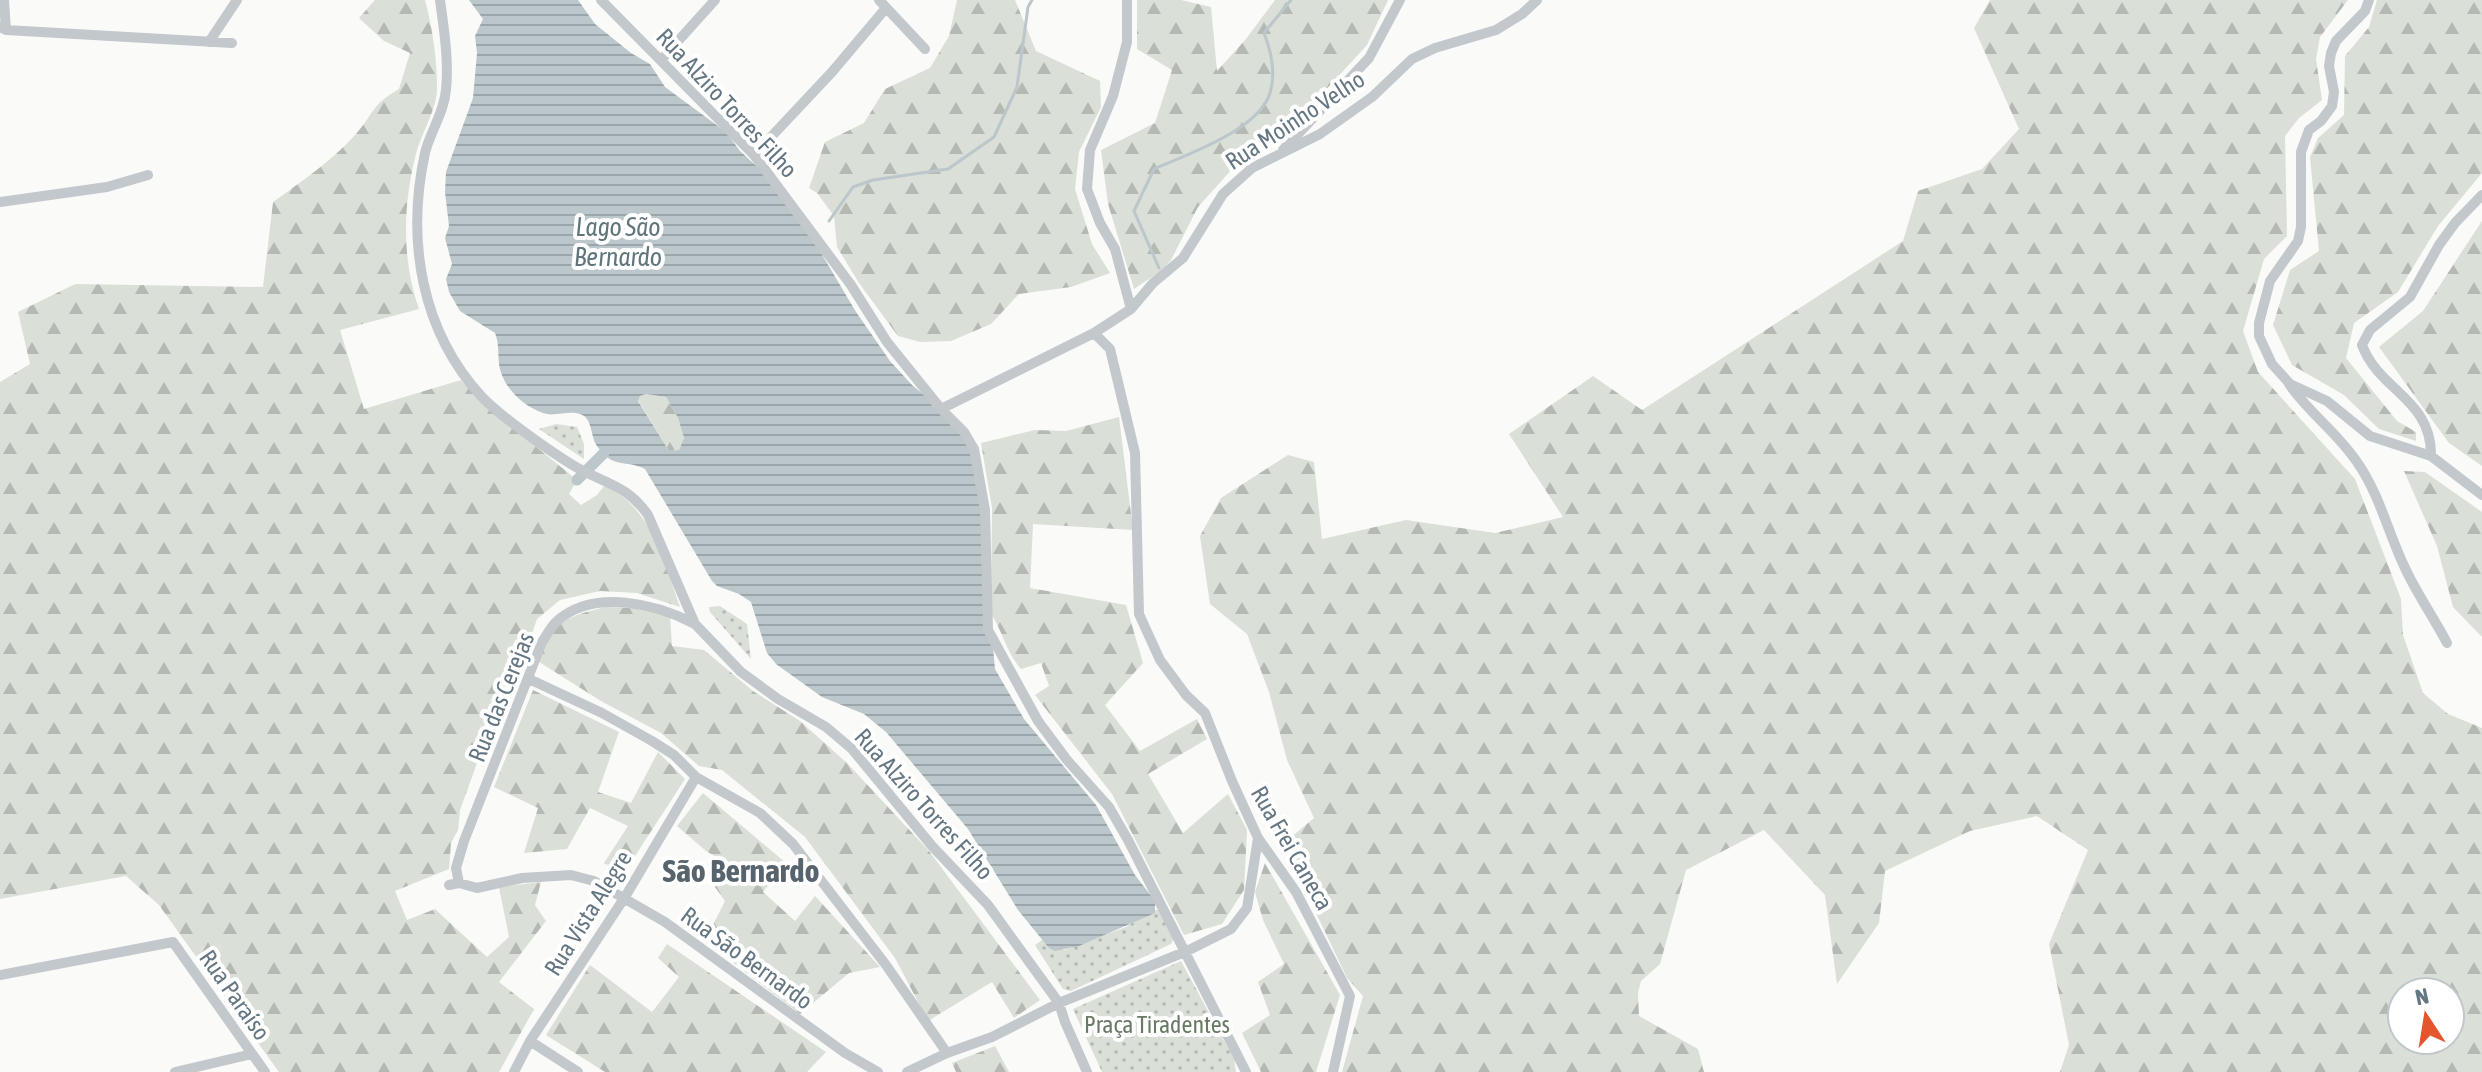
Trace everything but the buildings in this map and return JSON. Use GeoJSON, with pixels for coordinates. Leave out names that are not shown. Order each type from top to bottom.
{"type":"FeatureCollection","features":[{"type":"Feature","properties":{"kind":"street"},"geometry":{"type":"LineString","coordinates":[[4,0],[3,28],[232,43]]}},
{"type":"Feature","properties":{"kind":"street"},"geometry":{"type":"LineString","coordinates":[[209,42],[237,0]]}},
{"type":"Feature","properties":{"kind":"street","name":"Rua Alziro Torres Filho"},"geometry":{"type":"LineString","coordinates":[[440,0],[447,55],[446,94],[426,151],[419,194],[418,250],[422,283],[440,336],[465,377],[485,400],[571,463],[620,487],[638,500],[648,515],[695,624],[741,672],[778,699],[826,727],[852,749],[932,846],[988,905],[1031,961],[1059,1003],[1087,1072]]}},
{"type":"Feature","properties":{"kind":"street","name":"Rua Alziro Torres Filho"},"geometry":{"type":"LineString","coordinates":[[601,0],[754,155],[851,285],[887,342],[941,409],[964,432],[974,449],[985,510],[988,630],[1038,721],[1067,760],[1109,807],[1187,951],[1246,1072]]}},
{"type":"Feature","properties":{"kind":"street"},"geometry":{"type":"LineString","coordinates":[[661,60],[715,0]]}},
{"type":"Feature","properties":{"kind":"street"},"geometry":{"type":"LineString","coordinates":[[1127,0],[1127,42],[1113,96],[1090,150],[1087,189],[1100,223],[1115,249],[1131,309]]}},
{"type":"Feature","properties":{"kind":"street"},"geometry":{"type":"LineString","coordinates":[[1282,151],[1369,58],[1400,0]]}},
{"type":"Feature","properties":{"kind":"street","name":"Rua Moinho Velho"},"geometry":{"type":"LineString","coordinates":[[941,409],[1094,333],[1131,309],[1153,283],[1183,258],[1223,194],[1234,182],[1282,151],[1307,143],[1372,97],[1402,66],[1419,55],[1496,30],[1522,14],[1537,0]]}},
{"type":"Feature","properties":{"kind":"street"},"geometry":{"type":"LineString","coordinates":[[2369,0],[2365,11],[2332,49],[2329,61],[2334,92],[2332,106],[2321,121],[2309,130],[2301,152],[2301,227],[2298,241],[2273,274],[2259,323],[2260,341],[2272,364],[2306,407],[2331,428],[2359,464],[2380,504],[2405,568],[2447,643]]}},
{"type":"Feature","properties":{"kind":"street"},"geometry":{"type":"LineString","coordinates":[[754,155],[832,72],[882,4],[925,49]]}},
{"type":"Feature","properties":{"kind":"street"},"geometry":{"type":"LineString","coordinates":[[0,202],[107,187],[148,175]]}},
{"type":"Feature","properties":{"kind":"street"},"geometry":{"type":"LineString","coordinates":[[2431,456],[2430,437],[2419,411],[2398,393],[2366,355],[2362,345],[2370,330],[2410,297],[2439,245],[2482,195]]}},
{"type":"Feature","properties":{"kind":"street","name":"Rua Frei Caneca"},"geometry":{"type":"LineString","coordinates":[[1094,333],[1110,349],[1135,453],[1139,614],[1160,660],[1186,695],[1205,713],[1258,838],[1296,892],[1350,996],[1333,1072]]}},
{"type":"Feature","properties":{"kind":"street"},"geometry":{"type":"LineString","coordinates":[[2285,380],[2335,407],[2370,436],[2431,456],[2482,495]]}},
{"type":"Feature","properties":{"kind":"street","name":"Rua das Cerejas"},"geometry":{"type":"LineString","coordinates":[[454,884],[464,841],[542,642],[556,621],[575,610],[604,602],[638,603],[670,611],[695,624]]}},
{"type":"Feature","properties":{"kind":"street"},"geometry":{"type":"LineString","coordinates":[[529,679],[602,713],[652,741],[674,755],[696,777],[760,813],[793,844],[886,965],[947,1053]]}},
{"type":"Feature","properties":{"kind":"street","name":"Rua Vista Alegre"},"geometry":{"type":"LineString","coordinates":[[514,1072],[530,1041],[625,897],[696,777]]}},
{"type":"Feature","properties":{"kind":"street"},"geometry":{"type":"LineString","coordinates":[[914,1071],[947,1053],[992,1037],[1059,1003],[1187,951],[1231,929],[1247,908],[1258,838]]}},
{"type":"Feature","properties":{"kind":"street","name":"Rua São Bernardo"},"geometry":{"type":"LineString","coordinates":[[454,884],[477,888],[522,878],[571,875],[594,881],[665,922],[845,1053],[878,1072]]}},
{"type":"Feature","properties":{"kind":"street","name":"Rua Paraíso"},"geometry":{"type":"LineString","coordinates":[[0,975],[173,942],[265,1072]]}},
{"type":"Feature","properties":{"kind":"street"},"geometry":{"type":"LineString","coordinates":[[530,1041],[578,1072]]}},
{"type":"Feature","properties":{"kind":"street"},"geometry":{"type":"LineString","coordinates":[[175,1072],[252,1054]]}},
{"type":"Feature","properties":{"kind":"green space"},"geometry":{"type":"Polygon","coordinates":[[[375,0],[425,0],[434,42],[437,94],[417,150],[407,210],[409,270],[419,309],[340,330],[364,409],[461,380],[482,403],[577,480],[569,494],[581,505],[597,495],[604,486],[633,506],[654,537],[680,607],[637,593],[600,591],[560,600],[537,619],[529,642],[513,664],[460,810],[458,830],[451,843],[449,869],[395,891],[407,920],[435,909],[487,957],[509,937],[499,887],[541,882],[535,905],[546,921],[499,982],[534,1009],[499,1072],[279,1072],[159,905],[126,876],[0,899],[0,382],[30,364],[18,312],[75,284],[263,287],[273,202],[337,153],[378,104],[399,89],[410,53],[384,41],[359,18],[375,0]]]}},
{"type":"Feature","properties":{"kind":"green space"},"geometry":{"type":"Polygon","coordinates":[[[957,0],[1015,0],[1036,51],[1100,81],[1101,107],[1079,152],[1075,189],[1092,244],[1110,273],[1071,287],[1019,294],[991,324],[951,341],[920,342],[898,336],[859,283],[837,247],[834,216],[817,193],[809,188],[825,142],[864,123],[885,89],[930,68],[949,36],[957,0]]]}},
{"type":"Feature","properties":{"kind":"green space"},"geometry":{"type":"Polygon","coordinates":[[[1137,0],[1181,0],[1211,7],[1217,71],[1275,0],[1388,0],[1367,45],[1277,143],[1233,168],[1198,207],[1171,260],[1134,289],[1108,204],[1101,150],[1155,123],[1172,70],[1137,49],[1137,0]]]}},
{"type":"Feature","properties":{"kind":"green space"},"geometry":{"type":"Polygon","coordinates":[[[1990,0],[2348,0],[2320,37],[2316,59],[2322,100],[2299,118],[2285,136],[2287,236],[2264,259],[2243,331],[2258,372],[2355,479],[2401,599],[2403,635],[2423,693],[2448,714],[2482,728],[2482,1072],[2060,1072],[2069,1045],[2049,944],[2088,850],[2037,816],[1970,831],[1885,871],[1879,923],[1837,984],[1825,895],[1764,830],[1686,870],[1660,964],[1641,981],[1639,1016],[1698,1049],[1704,1072],[1342,1072],[1363,996],[1347,978],[1283,844],[1314,818],[1287,760],[1269,692],[1247,634],[1210,604],[1200,536],[1221,498],[1288,455],[1314,462],[1322,539],[1406,520],[1495,533],[1563,517],[1509,434],[1593,376],[1642,410],[1903,241],[1918,191],[1982,169],[2019,129],[1974,28],[1990,0]]]}},
{"type":"Feature","properties":{"kind":"green space"},"geometry":{"type":"Polygon","coordinates":[[[2377,0],[2482,0],[2482,173],[2438,226],[2398,292],[2354,323],[2346,358],[2397,421],[2416,432],[2416,441],[2379,429],[2344,395],[2292,365],[2273,325],[2290,270],[2319,251],[2310,157],[2318,138],[2344,115],[2345,56],[2369,27],[2377,0]]]}},
{"type":"Feature","properties":{"kind":"green space"},"geometry":{"type":"Polygon","coordinates":[[[2482,221],[2482,466],[2449,443],[2379,347],[2423,311],[2482,221]]]}},
{"type":"Feature","properties":{"kind":"green space"},"geometry":{"type":"Polygon","coordinates":[[[646,394],[666,397],[678,418],[684,438],[679,450],[669,451],[638,400],[646,394]]]}},
{"type":"Feature","properties":{"kind":"green space"},"geometry":{"type":"Polygon","coordinates":[[[1119,417],[1133,530],[1033,524],[1030,588],[1126,605],[1143,663],[1105,705],[1140,751],[1197,719],[1207,739],[1148,774],[1183,833],[1228,794],[1247,830],[1244,890],[1222,924],[1184,935],[1112,794],[1035,695],[1049,686],[1041,663],[1021,669],[991,614],[992,508],[981,443],[1035,430],[1066,431],[1119,417]]]}},
{"type":"Feature","properties":{"kind":"green space"},"geometry":{"type":"Polygon","coordinates":[[[556,424],[577,427],[584,444],[584,459],[539,429],[556,424]]]}},
{"type":"Feature","properties":{"kind":"green space"},"geometry":{"type":"Polygon","coordinates":[[[2404,471],[2425,472],[2482,512],[2482,637],[2453,607],[2437,546],[2404,471]]]}},
{"type":"Feature","properties":{"kind":"green space"},"geometry":{"type":"Polygon","coordinates":[[[720,606],[747,624],[751,659],[710,612],[709,607],[720,606]]]}},
{"type":"Feature","properties":{"kind":"green space"},"geometry":{"type":"Polygon","coordinates":[[[605,607],[637,608],[670,615],[672,646],[704,650],[753,691],[800,721],[847,763],[929,851],[1040,1000],[1014,1018],[992,982],[928,1021],[895,958],[805,837],[722,770],[699,766],[661,733],[601,701],[539,662],[550,637],[562,623],[579,614],[605,607]]]}},
{"type":"Feature","properties":{"kind":"green space"},"geometry":{"type":"Polygon","coordinates":[[[533,690],[619,732],[598,792],[631,803],[658,752],[685,779],[624,873],[604,863],[628,826],[590,808],[567,849],[524,853],[538,808],[494,787],[533,690]]]}},
{"type":"Feature","properties":{"kind":"green space"},"geometry":{"type":"Polygon","coordinates":[[[703,793],[786,863],[763,892],[795,921],[815,896],[880,967],[849,973],[800,1014],[705,941],[725,901],[715,887],[723,861],[677,826],[703,793]]]}},
{"type":"Feature","properties":{"kind":"green space"},"geometry":{"type":"Polygon","coordinates":[[[1265,863],[1340,995],[1316,1072],[1261,1072],[1242,1033],[1270,1015],[1258,982],[1284,964],[1263,920],[1255,892],[1265,863]]]}},
{"type":"Feature","properties":{"kind":"green space"},"geometry":{"type":"Polygon","coordinates":[[[1159,909],[1174,938],[1171,944],[1071,991],[1063,989],[1035,945],[1045,938],[1064,950],[1126,927],[1159,909]]]}},
{"type":"Feature","properties":{"kind":"green space"},"geometry":{"type":"Polygon","coordinates":[[[667,944],[826,1052],[807,1072],[605,1072],[546,1035],[590,965],[652,1012],[679,977],[658,958],[667,944]]]}},
{"type":"Feature","properties":{"kind":"green space","name":"Praça Tiradentes"},"geometry":{"type":"Polygon","coordinates":[[[1181,961],[1234,1059],[1236,1072],[1102,1072],[1073,1009],[1181,961]]]}},
{"type":"Feature","properties":{"kind":"green space"},"geometry":{"type":"Polygon","coordinates":[[[995,1046],[1009,1072],[956,1072],[952,1063],[995,1046]]]}},
{"type":"Feature","properties":{"kind":"water","name":"Lago São Bernardo"},"geometry":{"type":"Polygon","coordinates":[[[469,0],[578,0],[595,24],[650,64],[665,87],[726,132],[740,151],[764,173],[811,236],[856,312],[890,361],[912,385],[958,423],[976,462],[995,669],[1024,719],[1096,805],[1135,875],[1155,901],[1155,913],[1079,946],[1055,951],[1049,948],[1018,910],[968,829],[886,732],[864,714],[822,697],[776,664],[767,653],[751,602],[712,581],[645,469],[614,461],[603,453],[584,416],[535,410],[509,387],[501,372],[495,333],[460,311],[449,292],[446,279],[452,264],[445,238],[449,226],[446,172],[473,98],[477,53],[475,36],[483,19],[469,0]],[[646,394],[640,396],[638,401],[669,451],[679,450],[684,438],[678,418],[666,397],[646,394]]]}},
{"type":"Feature","properties":{"kind":"waterway"},"geometry":{"type":"LineString","coordinates":[[829,221],[853,187],[873,180],[948,169],[994,137],[1017,87],[1028,7],[1032,0]]}},
{"type":"Feature","properties":{"kind":"waterway"},"geometry":{"type":"LineString","coordinates":[[1159,268],[1134,211],[1154,169],[1220,140],[1252,119],[1263,106],[1273,78],[1271,55],[1264,33],[1291,0]]}},
{"type":"Feature","properties":{"kind":"waterway"},"geometry":{"type":"LineString","coordinates":[[577,480],[604,453]]}},
{"type":"Feature","properties":{"kind":"district","name":"São Bernardo"},"geometry":{"type":"Point","coordinates":[741,870]}}]}
